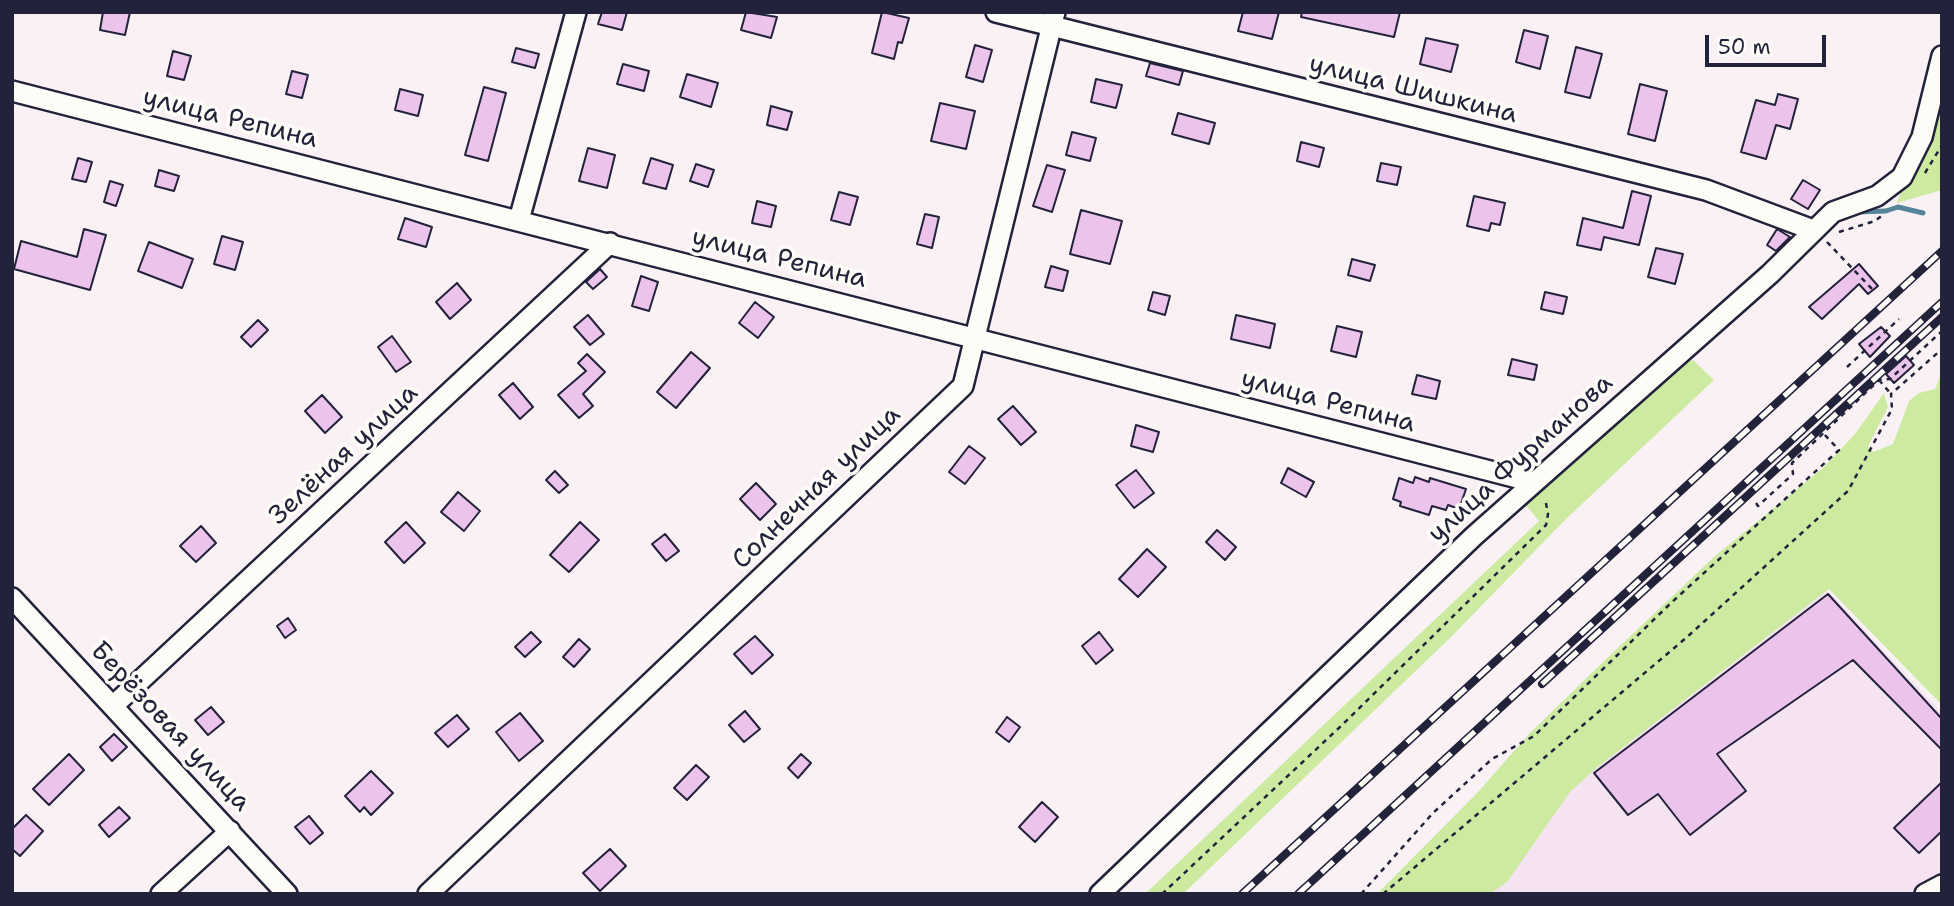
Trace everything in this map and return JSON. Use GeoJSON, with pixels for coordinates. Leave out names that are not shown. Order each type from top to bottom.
{"type":"FeatureCollection","features":[{"type":"Feature","properties":{"kind":"street"},"geometry":{"type":"LineString","coordinates":[[519,220],[576,12]]}},
{"type":"Feature","properties":{"kind":"street","name":"улица Шишкина"},"geometry":{"type":"LineString","coordinates":[[996,12],[1053,19],[1706,190],[1813,230]]}},
{"type":"Feature","properties":{"kind":"street","name":"Солнечная улица"},"geometry":{"type":"LineString","coordinates":[[428,894],[963,386],[1053,19]]}},
{"type":"Feature","properties":{"kind":"street","name":"улица Фурманова"},"geometry":{"type":"LineString","coordinates":[[1100,894],[1537,478],[1770,274],[1833,212],[1877,196],[1902,177],[1922,137],[1942,55]]}},
{"type":"Feature","properties":{"kind":"street","name":"улица Репина"},"geometry":{"type":"LineString","coordinates":[[12,91],[1537,478]]}},
{"type":"Feature","properties":{"kind":"street","name":"Зелёная улица"},"geometry":{"type":"LineString","coordinates":[[114,705],[610,243]]}},
{"type":"Feature","properties":{"kind":"street","name":"Берёзовая улица"},"geometry":{"type":"LineString","coordinates":[[12,598],[287,894]]}},
{"type":"Feature","properties":{"kind":"street"},"geometry":{"type":"LineString","coordinates":[[161,894],[230,831]]}},
{"type":"Feature","properties":{"kind":"street"},"geometry":{"type":"LineString","coordinates":[[1925,894],[1942,885]]}},
{"type":"Feature","properties":{"kind":"path"},"geometry":{"type":"LineString","coordinates":[[1813,230],[1873,290]]}},
{"type":"Feature","properties":{"kind":"path"},"geometry":{"type":"LineString","coordinates":[[1847,367],[1899,319]]}},
{"type":"Feature","properties":{"kind":"path"},"geometry":{"type":"LineString","coordinates":[[1756,503],[1758,506],[1793,474],[1791,463],[1879,380],[1890,379],[1942,331]]}},
{"type":"Feature","properties":{"kind":"path"},"geometry":{"type":"LineString","coordinates":[[1891,394],[1942,349]]}},
{"type":"Feature","properties":{"kind":"path"},"geometry":{"type":"LineString","coordinates":[[1383,894],[1686,638],[1848,491],[1892,409],[1891,394],[1879,380]]}},
{"type":"Feature","properties":{"kind":"path"},"geometry":{"type":"LineString","coordinates":[[1361,894],[1433,813],[1492,759],[1534,736],[1671,603],[1839,450],[1824,433]]}},
{"type":"Feature","properties":{"kind":"path"},"geometry":{"type":"LineString","coordinates":[[1162,894],[1342,726],[1546,525],[1548,514],[1537,478]]}},
{"type":"Feature","properties":{"kind":"shaded area"},"geometry":{"type":"Polygon","coordinates":[[[1828,591],[1942,713],[1942,894],[1471,894],[1599,726],[1828,591]]]}},
{"type":"Feature","properties":{"kind":"green space"},"geometry":{"type":"Polygon","coordinates":[[[1942,68],[1942,190],[1897,203],[1942,68]]]}},
{"type":"Feature","properties":{"kind":"green space"},"geometry":{"type":"Polygon","coordinates":[[[1693,360],[1714,380],[1566,519],[1449,639],[1183,894],[1145,894],[1539,521],[1525,504],[1682,363],[1693,360]]]}},
{"type":"Feature","properties":{"kind":"green space"},"geometry":{"type":"Polygon","coordinates":[[[1942,372],[1942,705],[1829,589],[1595,769],[1570,792],[1507,882],[1490,894],[1377,894],[1479,791],[1529,734],[1604,661],[1715,556],[1824,467],[1855,434],[1884,393],[1888,407],[1868,446],[1873,452],[1893,444],[1909,401],[1919,393],[1935,389],[1942,372]]]}},
{"type":"Feature","properties":{"kind":"building"},"geometry":{"type":"Polygon","coordinates":[[[103,12],[130,12],[125,35],[100,30],[103,12]]]}},
{"type":"Feature","properties":{"kind":"building"},"geometry":{"type":"Polygon","coordinates":[[[602,12],[627,12],[622,30],[598,24],[602,12]]]}},
{"type":"Feature","properties":{"kind":"building"},"geometry":{"type":"Polygon","coordinates":[[[746,12],[777,17],[771,38],[741,30],[746,12]]]}},
{"type":"Feature","properties":{"kind":"building"},"geometry":{"type":"Polygon","coordinates":[[[882,12],[909,18],[894,59],[872,53],[882,12]]]}},
{"type":"Feature","properties":{"kind":"building"},"geometry":{"type":"Polygon","coordinates":[[[1243,12],[1279,12],[1272,39],[1238,31],[1243,12]]]}},
{"type":"Feature","properties":{"kind":"building"},"geometry":{"type":"Polygon","coordinates":[[[1302,12],[1400,12],[1394,37],[1301,17],[1302,12]]]}},
{"type":"Feature","properties":{"kind":"building"},"geometry":{"type":"Polygon","coordinates":[[[1524,30],[1548,36],[1540,69],[1516,62],[1524,30]]]}},
{"type":"Feature","properties":{"kind":"building"},"geometry":{"type":"Polygon","coordinates":[[[1426,38],[1458,45],[1451,72],[1420,64],[1426,38]]]}},
{"type":"Feature","properties":{"kind":"building"},"geometry":{"type":"Polygon","coordinates":[[[975,45],[992,50],[983,82],[966,77],[975,45]]]}},
{"type":"Feature","properties":{"kind":"building"},"geometry":{"type":"Polygon","coordinates":[[[1576,47],[1602,54],[1590,98],[1565,92],[1576,47]]]}},
{"type":"Feature","properties":{"kind":"building"},"geometry":{"type":"Polygon","coordinates":[[[516,48],[539,54],[535,68],[512,62],[516,48]]]}},
{"type":"Feature","properties":{"kind":"building"},"geometry":{"type":"Polygon","coordinates":[[[173,51],[191,56],[184,80],[167,76],[173,51]]]}},
{"type":"Feature","properties":{"kind":"building"},"geometry":{"type":"Polygon","coordinates":[[[1150,63],[1183,71],[1179,85],[1146,76],[1150,63]]]}},
{"type":"Feature","properties":{"kind":"building"},"geometry":{"type":"Polygon","coordinates":[[[623,64],[649,71],[644,91],[617,84],[623,64]]]}},
{"type":"Feature","properties":{"kind":"building"},"geometry":{"type":"Polygon","coordinates":[[[292,71],[308,75],[302,98],[286,94],[292,71]]]}},
{"type":"Feature","properties":{"kind":"building"},"geometry":{"type":"Polygon","coordinates":[[[687,74],[718,83],[711,107],[680,97],[687,74]]]}},
{"type":"Feature","properties":{"kind":"building"},"geometry":{"type":"Polygon","coordinates":[[[1096,79],[1122,85],[1116,108],[1091,102],[1096,79]]]}},
{"type":"Feature","properties":{"kind":"building"},"geometry":{"type":"Polygon","coordinates":[[[1640,84],[1667,91],[1655,141],[1628,134],[1640,84]]]}},
{"type":"Feature","properties":{"kind":"building"},"geometry":{"type":"Polygon","coordinates":[[[484,87],[506,93],[488,161],[465,155],[484,87]]]}},
{"type":"Feature","properties":{"kind":"building"},"geometry":{"type":"Polygon","coordinates":[[[400,89],[423,95],[418,116],[395,110],[400,89]]]}},
{"type":"Feature","properties":{"kind":"building"},"geometry":{"type":"Polygon","coordinates":[[[1778,94],[1798,99],[1790,129],[1776,125],[1766,159],[1741,152],[1756,100],[1775,105],[1778,94]]]}},
{"type":"Feature","properties":{"kind":"building"},"geometry":{"type":"Polygon","coordinates":[[[940,103],[975,111],[966,149],[931,141],[940,103]]]}},
{"type":"Feature","properties":{"kind":"building"},"geometry":{"type":"Polygon","coordinates":[[[771,106],[792,112],[787,130],[767,125],[771,106]]]}},
{"type":"Feature","properties":{"kind":"building"},"geometry":{"type":"Polygon","coordinates":[[[1178,113],[1215,123],[1209,144],[1172,134],[1178,113]]]}},
{"type":"Feature","properties":{"kind":"building"},"geometry":{"type":"Polygon","coordinates":[[[1072,132],[1096,138],[1090,161],[1066,155],[1072,132]]]}},
{"type":"Feature","properties":{"kind":"building"},"geometry":{"type":"Polygon","coordinates":[[[1301,142],[1324,148],[1319,167],[1297,161],[1301,142]]]}},
{"type":"Feature","properties":{"kind":"building"},"geometry":{"type":"Polygon","coordinates":[[[588,148],[615,155],[607,188],[579,181],[588,148]]]}},
{"type":"Feature","properties":{"kind":"building"},"geometry":{"type":"Polygon","coordinates":[[[78,158],[92,162],[86,182],[72,179],[78,158]]]}},
{"type":"Feature","properties":{"kind":"building"},"geometry":{"type":"Polygon","coordinates":[[[651,158],[673,165],[666,189],[643,183],[651,158]]]}},
{"type":"Feature","properties":{"kind":"building"},"geometry":{"type":"Polygon","coordinates":[[[1381,163],[1401,167],[1397,185],[1377,181],[1381,163]]]}},
{"type":"Feature","properties":{"kind":"building"},"geometry":{"type":"Polygon","coordinates":[[[696,164],[714,170],[708,187],[690,181],[696,164]]]}},
{"type":"Feature","properties":{"kind":"building"},"geometry":{"type":"Polygon","coordinates":[[[1047,165],[1065,170],[1052,212],[1033,206],[1047,165]]]}},
{"type":"Feature","properties":{"kind":"building"},"geometry":{"type":"Polygon","coordinates":[[[159,170],[179,176],[174,191],[155,186],[159,170]]]}},
{"type":"Feature","properties":{"kind":"building"},"geometry":{"type":"Polygon","coordinates":[[[1803,180],[1820,190],[1808,209],[1791,199],[1803,180]]]}},
{"type":"Feature","properties":{"kind":"building"},"geometry":{"type":"Polygon","coordinates":[[[110,181],[123,185],[116,206],[104,202],[110,181]]]}},
{"type":"Feature","properties":{"kind":"building"},"geometry":{"type":"Polygon","coordinates":[[[1632,191],[1651,196],[1639,245],[1604,237],[1601,250],[1577,245],[1583,218],[1623,228],[1632,191]]]}},
{"type":"Feature","properties":{"kind":"building"},"geometry":{"type":"Polygon","coordinates":[[[839,192],[858,197],[850,225],[831,220],[839,192]]]}},
{"type":"Feature","properties":{"kind":"building"},"geometry":{"type":"Polygon","coordinates":[[[1474,196],[1505,203],[1500,225],[1491,223],[1489,231],[1467,226],[1474,196]]]}},
{"type":"Feature","properties":{"kind":"building"},"geometry":{"type":"Polygon","coordinates":[[[757,201],[776,206],[771,227],[752,223],[757,201]]]}},
{"type":"Feature","properties":{"kind":"building"},"geometry":{"type":"Polygon","coordinates":[[[1081,210],[1122,221],[1110,264],[1070,254],[1081,210]]]}},
{"type":"Feature","properties":{"kind":"building"},"geometry":{"type":"Polygon","coordinates":[[[925,214],[939,217],[932,248],[917,244],[925,214]]]}},
{"type":"Feature","properties":{"kind":"building"},"geometry":{"type":"Polygon","coordinates":[[[405,218],[432,227],[426,247],[398,239],[405,218]]]}},
{"type":"Feature","properties":{"kind":"building"},"geometry":{"type":"Polygon","coordinates":[[[84,229],[106,235],[90,290],[14,269],[21,241],[77,257],[84,229]]]}},
{"type":"Feature","properties":{"kind":"building"},"geometry":{"type":"Polygon","coordinates":[[[1777,229],[1790,237],[1776,251],[1767,245],[1777,229]]]}},
{"type":"Feature","properties":{"kind":"building"},"geometry":{"type":"Polygon","coordinates":[[[222,236],[243,242],[235,270],[214,264],[222,236]]]}},
{"type":"Feature","properties":{"kind":"building"},"geometry":{"type":"Polygon","coordinates":[[[149,242],[193,259],[182,288],[138,271],[149,242]]]}},
{"type":"Feature","properties":{"kind":"building"},"geometry":{"type":"Polygon","coordinates":[[[1656,248],[1683,254],[1675,284],[1648,277],[1656,248]]]}},
{"type":"Feature","properties":{"kind":"building"},"geometry":{"type":"Polygon","coordinates":[[[1352,259],[1375,265],[1370,281],[1348,275],[1352,259]]]}},
{"type":"Feature","properties":{"kind":"building"},"geometry":{"type":"Polygon","coordinates":[[[1859,264],[1878,286],[1868,294],[1859,284],[1822,319],[1809,307],[1859,264]]]}},
{"type":"Feature","properties":{"kind":"building"},"geometry":{"type":"Polygon","coordinates":[[[1051,266],[1068,271],[1063,291],[1045,287],[1051,266]]]}},
{"type":"Feature","properties":{"kind":"building"},"geometry":{"type":"Polygon","coordinates":[[[600,269],[607,277],[593,289],[586,282],[600,269]]]}},
{"type":"Feature","properties":{"kind":"building"},"geometry":{"type":"Polygon","coordinates":[[[641,276],[658,282],[649,311],[632,306],[641,276]]]}},
{"type":"Feature","properties":{"kind":"building"},"geometry":{"type":"Polygon","coordinates":[[[457,283],[471,300],[450,319],[436,302],[457,283]]]}},
{"type":"Feature","properties":{"kind":"building"},"geometry":{"type":"Polygon","coordinates":[[[1153,292],[1170,296],[1165,315],[1148,310],[1153,292]]]}},
{"type":"Feature","properties":{"kind":"building"},"geometry":{"type":"Polygon","coordinates":[[[1545,292],[1567,297],[1563,314],[1541,309],[1545,292]]]}},
{"type":"Feature","properties":{"kind":"building"},"geometry":{"type":"Polygon","coordinates":[[[755,302],[774,317],[758,338],[739,323],[755,302]]]}},
{"type":"Feature","properties":{"kind":"building"},"geometry":{"type":"Polygon","coordinates":[[[588,315],[604,334],[590,345],[574,327],[588,315]]]}},
{"type":"Feature","properties":{"kind":"building"},"geometry":{"type":"Polygon","coordinates":[[[1236,315],[1275,324],[1270,348],[1231,339],[1236,315]]]}},
{"type":"Feature","properties":{"kind":"building"},"geometry":{"type":"Polygon","coordinates":[[[258,320],[268,330],[251,347],[241,337],[258,320]]]}},
{"type":"Feature","properties":{"kind":"building"},"geometry":{"type":"Polygon","coordinates":[[[1337,326],[1362,332],[1356,357],[1331,351],[1337,326]]]}},
{"type":"Feature","properties":{"kind":"building"},"geometry":{"type":"Polygon","coordinates":[[[1881,327],[1890,336],[1870,357],[1859,344],[1881,327]]]}},
{"type":"Feature","properties":{"kind":"building"},"geometry":{"type":"Polygon","coordinates":[[[392,336],[411,362],[396,372],[378,347],[392,336]]]}},
{"type":"Feature","properties":{"kind":"building"},"geometry":{"type":"Polygon","coordinates":[[[691,352],[710,368],[676,408],[657,392],[691,352]]]}},
{"type":"Feature","properties":{"kind":"building"},"geometry":{"type":"Polygon","coordinates":[[[587,354],[605,372],[583,394],[593,406],[579,418],[558,395],[586,371],[578,363],[587,354]]]}},
{"type":"Feature","properties":{"kind":"building"},"geometry":{"type":"Polygon","coordinates":[[[1906,356],[1914,365],[1894,383],[1886,374],[1906,356]]]}},
{"type":"Feature","properties":{"kind":"building"},"geometry":{"type":"Polygon","coordinates":[[[1512,359],[1537,365],[1534,380],[1508,375],[1512,359]]]}},
{"type":"Feature","properties":{"kind":"building"},"geometry":{"type":"Polygon","coordinates":[[[1417,375],[1440,381],[1436,399],[1412,394],[1417,375]]]}},
{"type":"Feature","properties":{"kind":"building"},"geometry":{"type":"Polygon","coordinates":[[[513,383],[533,407],[520,419],[499,395],[513,383]]]}},
{"type":"Feature","properties":{"kind":"building"},"geometry":{"type":"Polygon","coordinates":[[[322,395],[342,417],[325,433],[305,411],[322,395]]]}},
{"type":"Feature","properties":{"kind":"building"},"geometry":{"type":"Polygon","coordinates":[[[1013,406],[1036,432],[1021,445],[998,419],[1013,406]]]}},
{"type":"Feature","properties":{"kind":"building"},"geometry":{"type":"Polygon","coordinates":[[[1136,425],[1159,432],[1153,452],[1131,446],[1136,425]]]}},
{"type":"Feature","properties":{"kind":"building"},"geometry":{"type":"Polygon","coordinates":[[[969,446],[985,458],[965,484],[949,472],[969,446]]]}},
{"type":"Feature","properties":{"kind":"building"},"geometry":{"type":"Polygon","coordinates":[[[1288,468],[1314,482],[1306,497],[1281,483],[1288,468]]]}},
{"type":"Feature","properties":{"kind":"building"},"geometry":{"type":"Polygon","coordinates":[[[1136,470],[1154,493],[1134,508],[1116,485],[1136,470]]]}},
{"type":"Feature","properties":{"kind":"building"},"geometry":{"type":"Polygon","coordinates":[[[555,471],[568,485],[559,493],[546,480],[555,471]]]}},
{"type":"Feature","properties":{"kind":"building"},"geometry":{"type":"Polygon","coordinates":[[[1415,477],[1429,482],[1430,478],[1466,489],[1459,509],[1448,505],[1446,510],[1432,506],[1429,515],[1400,506],[1401,502],[1393,499],[1399,478],[1413,483],[1415,477]]]}},
{"type":"Feature","properties":{"kind":"building"},"geometry":{"type":"Polygon","coordinates":[[[756,483],[776,504],[760,520],[740,499],[756,483]]]}},
{"type":"Feature","properties":{"kind":"building"},"geometry":{"type":"Polygon","coordinates":[[[458,492],[480,511],[464,531],[441,512],[458,492]]]}},
{"type":"Feature","properties":{"kind":"building"},"geometry":{"type":"Polygon","coordinates":[[[406,522],[425,543],[404,563],[385,542],[406,522]]]}},
{"type":"Feature","properties":{"kind":"building"},"geometry":{"type":"Polygon","coordinates":[[[580,522],[599,540],[569,572],[550,555],[580,522]]]}},
{"type":"Feature","properties":{"kind":"building"},"geometry":{"type":"Polygon","coordinates":[[[201,526],[216,543],[196,562],[180,546],[201,526]]]}},
{"type":"Feature","properties":{"kind":"building"},"geometry":{"type":"Polygon","coordinates":[[[1217,530],[1236,547],[1225,560],[1206,542],[1217,530]]]}},
{"type":"Feature","properties":{"kind":"building"},"geometry":{"type":"Polygon","coordinates":[[[665,534],[679,551],[666,561],[652,544],[665,534]]]}},
{"type":"Feature","properties":{"kind":"building"},"geometry":{"type":"Polygon","coordinates":[[[1147,549],[1166,567],[1138,597],[1119,579],[1147,549]]]}},
{"type":"Feature","properties":{"kind":"building"},"geometry":{"type":"Polygon","coordinates":[[[1828,594],[1942,719],[1942,750],[1853,660],[1717,754],[1746,791],[1690,835],[1658,794],[1628,815],[1594,773],[1828,594]]]}},
{"type":"Feature","properties":{"kind":"building"},"geometry":{"type":"Polygon","coordinates":[[[288,618],[296,630],[285,638],[277,626],[288,618]]]}},
{"type":"Feature","properties":{"kind":"building"},"geometry":{"type":"Polygon","coordinates":[[[531,632],[541,642],[525,657],[515,647],[531,632]]]}},
{"type":"Feature","properties":{"kind":"building"},"geometry":{"type":"Polygon","coordinates":[[[1099,632],[1113,650],[1096,664],[1082,646],[1099,632]]]}},
{"type":"Feature","properties":{"kind":"building"},"geometry":{"type":"Polygon","coordinates":[[[755,636],[773,655],[752,674],[734,654],[755,636]]]}},
{"type":"Feature","properties":{"kind":"building"},"geometry":{"type":"Polygon","coordinates":[[[579,639],[590,649],[574,667],[563,657],[579,639]]]}},
{"type":"Feature","properties":{"kind":"building"},"geometry":{"type":"Polygon","coordinates":[[[211,707],[224,722],[208,735],[195,720],[211,707]]]}},
{"type":"Feature","properties":{"kind":"building"},"geometry":{"type":"Polygon","coordinates":[[[745,711],[760,729],[744,742],[729,725],[745,711]]]}},
{"type":"Feature","properties":{"kind":"building"},"geometry":{"type":"Polygon","coordinates":[[[520,713],[543,741],[519,761],[496,732],[520,713]]]}},
{"type":"Feature","properties":{"kind":"building"},"geometry":{"type":"Polygon","coordinates":[[[457,715],[469,729],[448,747],[435,733],[457,715]]]}},
{"type":"Feature","properties":{"kind":"building"},"geometry":{"type":"Polygon","coordinates":[[[1007,717],[1020,727],[1009,742],[996,732],[1007,717]]]}},
{"type":"Feature","properties":{"kind":"building"},"geometry":{"type":"Polygon","coordinates":[[[114,734],[127,747],[112,761],[100,747],[114,734]]]}},
{"type":"Feature","properties":{"kind":"building"},"geometry":{"type":"Polygon","coordinates":[[[69,754],[84,770],[49,805],[33,789],[69,754]]]}},
{"type":"Feature","properties":{"kind":"building"},"geometry":{"type":"Polygon","coordinates":[[[801,754],[811,763],[798,778],[788,768],[801,754]]]}},
{"type":"Feature","properties":{"kind":"building"},"geometry":{"type":"Polygon","coordinates":[[[696,765],[709,777],[687,800],[674,788],[696,765]]]}},
{"type":"Feature","properties":{"kind":"building"},"geometry":{"type":"Polygon","coordinates":[[[371,771],[393,793],[371,815],[364,807],[360,812],[345,796],[371,771]]]}},
{"type":"Feature","properties":{"kind":"building"},"geometry":{"type":"Polygon","coordinates":[[[1942,782],[1942,831],[1919,853],[1894,828],[1942,782]]]}},
{"type":"Feature","properties":{"kind":"building"},"geometry":{"type":"Polygon","coordinates":[[[1042,802],[1058,817],[1035,842],[1019,827],[1042,802]]]}},
{"type":"Feature","properties":{"kind":"building"},"geometry":{"type":"Polygon","coordinates":[[[119,807],[130,818],[109,837],[99,825],[119,807]]]}},
{"type":"Feature","properties":{"kind":"building"},"geometry":{"type":"Polygon","coordinates":[[[26,815],[43,831],[20,856],[12,849],[12,829],[26,815]]]}},
{"type":"Feature","properties":{"kind":"building"},"geometry":{"type":"Polygon","coordinates":[[[309,816],[323,833],[310,844],[295,827],[309,816]]]}},
{"type":"Feature","properties":{"kind":"building"},"geometry":{"type":"Polygon","coordinates":[[[610,849],[626,866],[600,891],[583,873],[610,849]]]}},
{"type":"Feature","properties":{"kind":"waterway"},"geometry":{"type":"LineString","coordinates":[[1858,212],[1886,211],[1898,207],[1923,213]]}},
{"type":"Feature","properties":{"kind":"railway"},"geometry":{"type":"LineString","coordinates":[[1242,894],[1942,251]]}},
{"type":"Feature","properties":{"kind":"railway"},"geometry":{"type":"LineString","coordinates":[[1298,894],[1942,302]]}},
{"type":"Feature","properties":{"kind":"railway"},"geometry":{"type":"LineString","coordinates":[[1542,684],[1942,317]]}}]}
